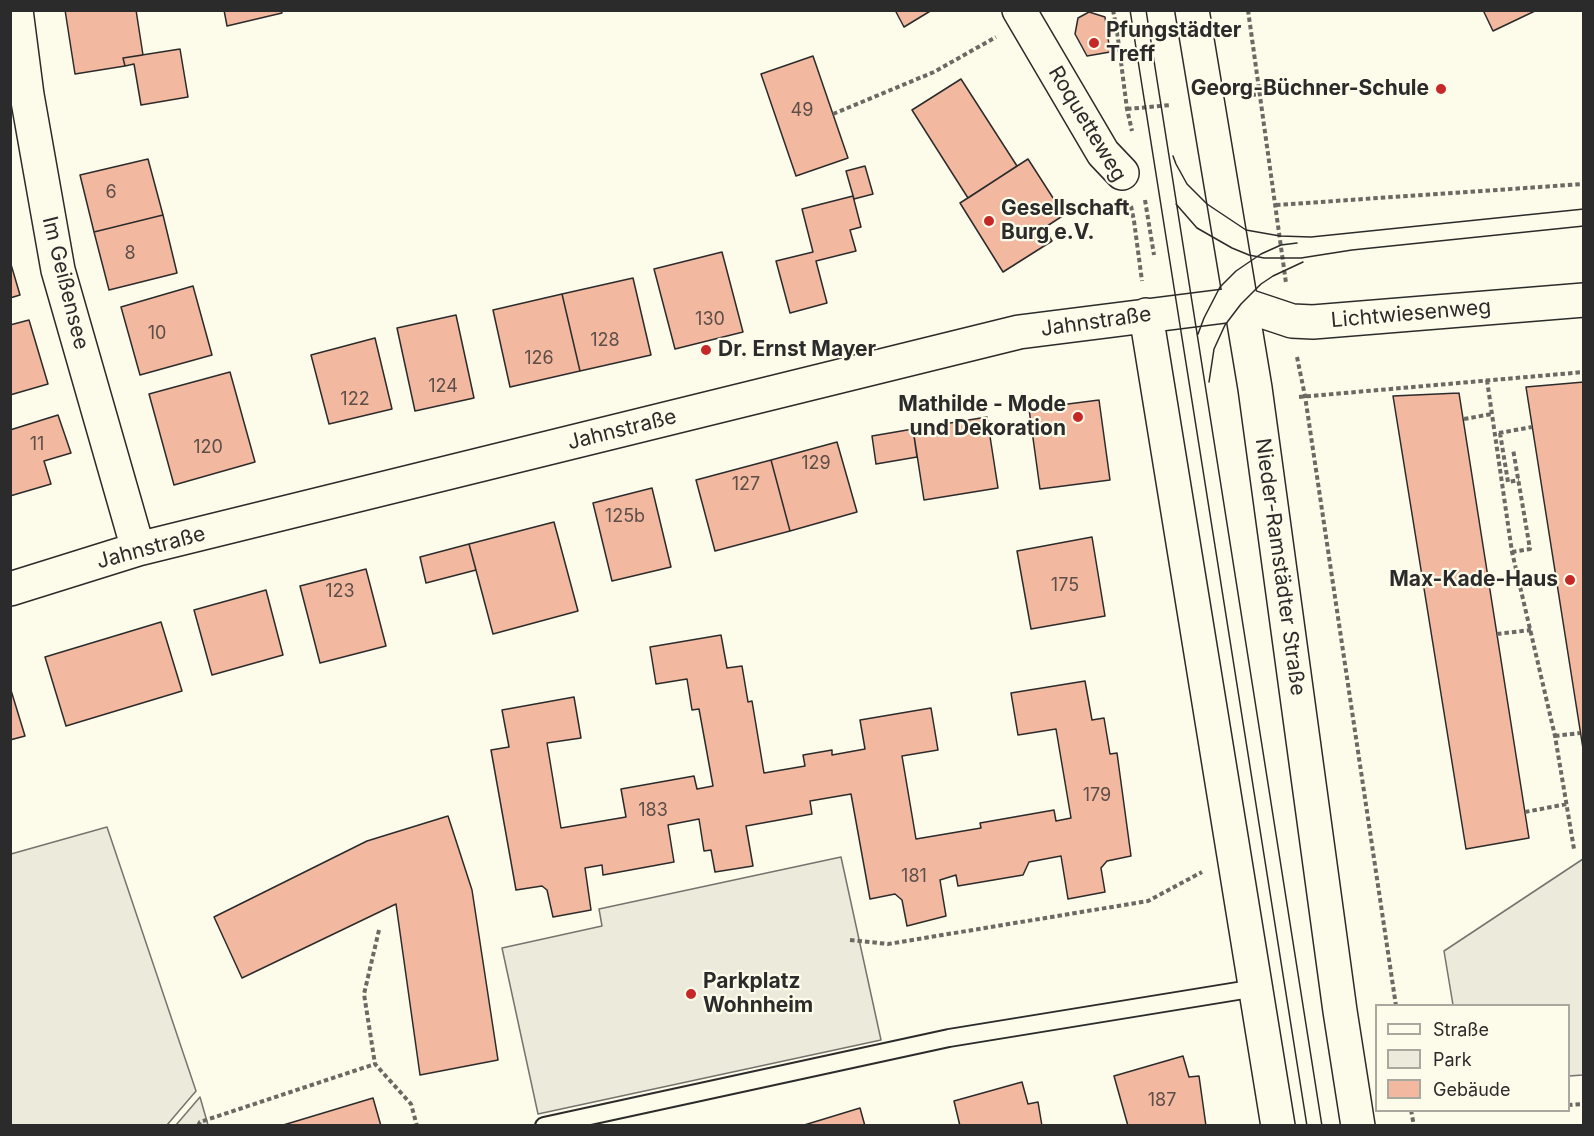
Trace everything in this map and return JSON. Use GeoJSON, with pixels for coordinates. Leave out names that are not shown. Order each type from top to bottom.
{"type":"FeatureCollection","features":[{"type":"Feature","properties":{"kind":"street","name":"Im Geißensee"},"geometry":{"type":"LineString","coordinates":[[16,10],[27,95],[58,270],[138,549]]}},
{"type":"Feature","properties":{"kind":"street","name":"Nieder-Ramstädter Straße"},"geometry":{"type":"LineString","coordinates":[[1192,10],[1255,388],[1340,1011],[1358,1125]]}},
{"type":"Feature","properties":{"kind":"street","name":"Roquetteweg"},"geometry":{"type":"LineString","coordinates":[[1022,16],[1103,153],[1122,173]]}},
{"type":"Feature","properties":{"kind":"street","name":"Lichtwiesenweg"},"geometry":{"type":"LineString","coordinates":[[1241,303],[1292,321],[1312,322],[1584,300]]}},
{"type":"Feature","properties":{"kind":"street","name":"Jahnstraße"},"geometry":{"type":"LineString","coordinates":[[10,589],[138,549],[1019,332],[1241,303]]}},
{"type":"Feature","properties":{"kind":"street"},"geometry":{"type":"LineString","coordinates":[[1146,315],[1278,1125]]}},
{"type":"Feature","properties":{"kind":"lane"},"geometry":{"type":"LineString","coordinates":[[544,1125],[950,1038],[1256,988]]}},
{"type":"Feature","properties":{"kind":"path"},"geometry":{"type":"LineString","coordinates":[[1113,10],[1117,30]]}},
{"type":"Feature","properties":{"kind":"path"},"geometry":{"type":"LineString","coordinates":[[1248,10],[1287,287]]}},
{"type":"Feature","properties":{"kind":"path"},"geometry":{"type":"LineString","coordinates":[[833,114],[934,72],[1022,16]]}},
{"type":"Feature","properties":{"kind":"path"},"geometry":{"type":"LineString","coordinates":[[1245,96],[1260,94]]}},
{"type":"Feature","properties":{"kind":"path"},"geometry":{"type":"LineString","coordinates":[[1127,109],[1175,105]]}},
{"type":"Feature","properties":{"kind":"path","name":"Roquetteweg"},"geometry":{"type":"LineString","coordinates":[[1122,173],[1134,220],[1146,315]]}},
{"type":"Feature","properties":{"kind":"path"},"geometry":{"type":"LineString","coordinates":[[1276,205],[1584,184]]}},
{"type":"Feature","properties":{"kind":"path"},"geometry":{"type":"LineString","coordinates":[[1295,348],[1305,396],[1395,1004]]}},
{"type":"Feature","properties":{"kind":"path"},"geometry":{"type":"LineString","coordinates":[[1299,397],[1584,372]]}},
{"type":"Feature","properties":{"kind":"path"},"geometry":{"type":"LineString","coordinates":[[1487,381],[1492,414],[1508,482],[1519,480]]}},
{"type":"Feature","properties":{"kind":"path"},"geometry":{"type":"LineString","coordinates":[[1464,419],[1492,414]]}},
{"type":"Feature","properties":{"kind":"path"},"geometry":{"type":"LineString","coordinates":[[1498,433],[1532,427]]}},
{"type":"Feature","properties":{"kind":"path"},"geometry":{"type":"LineString","coordinates":[[1498,433],[1512,552],[1556,736],[1574,849]]}},
{"type":"Feature","properties":{"kind":"path"},"geometry":{"type":"LineString","coordinates":[[1512,552],[1530,549],[1514,449]]}},
{"type":"Feature","properties":{"kind":"path"},"geometry":{"type":"LineString","coordinates":[[1497,634],[1531,630]]}},
{"type":"Feature","properties":{"kind":"path"},"geometry":{"type":"LineString","coordinates":[[1556,736],[1580,733]]}},
{"type":"Feature","properties":{"kind":"path"},"geometry":{"type":"LineString","coordinates":[[1525,812],[1567,804]]}},
{"type":"Feature","properties":{"kind":"path"},"geometry":{"type":"LineString","coordinates":[[850,940],[888,944],[1148,901],[1234,854]]}},
{"type":"Feature","properties":{"kind":"path"},"geometry":{"type":"LineString","coordinates":[[379,930],[364,994],[375,1064],[411,1104],[417,1125]]}},
{"type":"Feature","properties":{"kind":"path"},"geometry":{"type":"LineString","coordinates":[[198,1125],[200,1122],[375,1064]]}},
{"type":"Feature","properties":{"kind":"green space"},"geometry":{"type":"Polygon","coordinates":[[[107,827],[196,1091],[167,1125],[11,1125],[11,854],[107,827]]]}},
{"type":"Feature","properties":{"kind":"green space"},"geometry":{"type":"Polygon","coordinates":[[[200,1097],[208,1125],[176,1125],[200,1097]]]}},
{"type":"Feature","properties":{"kind":"shaded area","name":"Parkplatz Wohnheim"},"geometry":{"type":"Polygon","coordinates":[[[841,857],[881,1040],[538,1114],[502,948],[602,926],[599,909],[841,857]]]}},
{"type":"Feature","properties":{"kind":"shaded area"},"geometry":{"type":"Polygon","coordinates":[[[1583,859],[1583,1075],[1570,1076],[1570,1004],[1453,1004],[1444,951],[1583,859]]]}},
{"type":"Feature","properties":{"kind":"building"},"geometry":{"type":"Polygon","coordinates":[[[65,10],[136,10],[143,55],[123,58],[125,66],[75,74],[65,10]]]}},
{"type":"Feature","properties":{"kind":"building"},"geometry":{"type":"Polygon","coordinates":[[[224,10],[281,10],[282,13],[227,26],[224,10]]]}},
{"type":"Feature","properties":{"kind":"building"},"geometry":{"type":"Polygon","coordinates":[[[895,10],[932,10],[904,27],[895,10]]]}},
{"type":"Feature","properties":{"kind":"building"},"geometry":{"type":"Polygon","coordinates":[[[1483,10],[1537,10],[1493,31],[1483,10]]]}},
{"type":"Feature","properties":{"kind":"building","name":"Pfungstädter Treff"},"geometry":{"type":"Polygon","coordinates":[[[1089,12],[1105,17],[1110,52],[1087,56],[1075,34],[1078,18],[1089,12]]]}},
{"type":"Feature","properties":{"kind":"building"},"geometry":{"type":"Polygon","coordinates":[[[180,49],[188,97],[141,105],[134,64],[125,66],[123,58],[180,49]]]}},
{"type":"Feature","properties":{"kind":"building"},"geometry":{"type":"Polygon","coordinates":[[[813,56],[848,158],[796,176],[761,74],[813,56]]]}},
{"type":"Feature","properties":{"kind":"building"},"geometry":{"type":"Polygon","coordinates":[[[961,79],[1017,166],[968,198],[912,110],[961,79]]]}},
{"type":"Feature","properties":{"kind":"building"},"geometry":{"type":"Polygon","coordinates":[[[148,159],[163,215],[94,232],[80,175],[148,159]]]}},
{"type":"Feature","properties":{"kind":"building"},"geometry":{"type":"Polygon","coordinates":[[[1028,159],[1064,215],[1044,228],[1052,241],[1003,272],[960,203],[1028,159]]]}},
{"type":"Feature","properties":{"kind":"building"},"geometry":{"type":"Polygon","coordinates":[[[865,166],[873,194],[854,199],[846,171],[865,166]]]}},
{"type":"Feature","properties":{"kind":"building"},"geometry":{"type":"Polygon","coordinates":[[[853,196],[861,227],[850,230],[856,251],[816,261],[827,303],[790,313],[776,261],[813,252],[802,209],[853,196]]]}},
{"type":"Feature","properties":{"kind":"building"},"geometry":{"type":"Polygon","coordinates":[[[163,215],[177,273],[109,290],[94,232],[163,215]]]}},
{"type":"Feature","properties":{"kind":"building"},"geometry":{"type":"Polygon","coordinates":[[[722,252],[743,332],[675,349],[654,269],[722,252]]]}},
{"type":"Feature","properties":{"kind":"building"},"geometry":{"type":"Polygon","coordinates":[[[10,261],[20,295],[10,298],[10,261]]]}},
{"type":"Feature","properties":{"kind":"building"},"geometry":{"type":"Polygon","coordinates":[[[633,278],[651,355],[580,371],[562,294],[633,278]]]}},
{"type":"Feature","properties":{"kind":"building"},"geometry":{"type":"Polygon","coordinates":[[[193,286],[212,355],[140,375],[121,307],[193,286]]]}},
{"type":"Feature","properties":{"kind":"building"},"geometry":{"type":"Polygon","coordinates":[[[562,294],[580,371],[510,387],[493,310],[562,294]]]}},
{"type":"Feature","properties":{"kind":"building"},"geometry":{"type":"Polygon","coordinates":[[[456,315],[474,398],[415,411],[397,328],[456,315]]]}},
{"type":"Feature","properties":{"kind":"building"},"geometry":{"type":"Polygon","coordinates":[[[29,320],[48,384],[10,395],[10,325],[29,320]]]}},
{"type":"Feature","properties":{"kind":"building"},"geometry":{"type":"Polygon","coordinates":[[[375,338],[392,409],[329,424],[311,355],[375,338]]]}},
{"type":"Feature","properties":{"kind":"building"},"geometry":{"type":"Polygon","coordinates":[[[230,372],[255,462],[174,485],[149,394],[230,372]]]}},
{"type":"Feature","properties":{"kind":"building","name":"Max-Kade-Haus"},"geometry":{"type":"Polygon","coordinates":[[[1584,382],[1584,755],[1526,387],[1584,382]]]}},
{"type":"Feature","properties":{"kind":"building"},"geometry":{"type":"Polygon","coordinates":[[[1459,393],[1529,838],[1466,849],[1393,396],[1459,393]]]}},
{"type":"Feature","properties":{"kind":"building"},"geometry":{"type":"Polygon","coordinates":[[[1099,400],[1110,480],[1040,489],[1029,409],[1099,400]]]}},
{"type":"Feature","properties":{"kind":"building"},"geometry":{"type":"Polygon","coordinates":[[[58,415],[71,453],[44,461],[51,484],[10,496],[10,430],[58,415]]]}},
{"type":"Feature","properties":{"kind":"building"},"geometry":{"type":"Polygon","coordinates":[[[987,417],[998,488],[924,500],[913,429],[987,417]]]}},
{"type":"Feature","properties":{"kind":"building"},"geometry":{"type":"Polygon","coordinates":[[[913,429],[917,457],[876,464],[872,436],[913,429]]]}},
{"type":"Feature","properties":{"kind":"building"},"geometry":{"type":"Polygon","coordinates":[[[837,442],[857,512],[790,531],[771,460],[837,442]]]}},
{"type":"Feature","properties":{"kind":"building"},"geometry":{"type":"Polygon","coordinates":[[[771,460],[790,531],[715,551],[696,480],[771,460]]]}},
{"type":"Feature","properties":{"kind":"building"},"geometry":{"type":"Polygon","coordinates":[[[652,488],[671,567],[612,581],[593,503],[652,488]]]}},
{"type":"Feature","properties":{"kind":"building"},"geometry":{"type":"Polygon","coordinates":[[[554,522],[578,611],[493,634],[469,544],[554,522]]]}},
{"type":"Feature","properties":{"kind":"building"},"geometry":{"type":"Polygon","coordinates":[[[1092,537],[1105,616],[1031,629],[1017,551],[1092,537]]]}},
{"type":"Feature","properties":{"kind":"building"},"geometry":{"type":"Polygon","coordinates":[[[469,544],[476,570],[426,583],[420,557],[469,544]]]}},
{"type":"Feature","properties":{"kind":"building"},"geometry":{"type":"Polygon","coordinates":[[[366,569],[386,646],[320,663],[300,586],[366,569]]]}},
{"type":"Feature","properties":{"kind":"building"},"geometry":{"type":"Polygon","coordinates":[[[266,590],[283,655],[212,675],[194,610],[266,590]]]}},
{"type":"Feature","properties":{"kind":"building"},"geometry":{"type":"Polygon","coordinates":[[[161,622],[182,691],[66,726],[45,657],[161,622]]]}},
{"type":"Feature","properties":{"kind":"building"},"geometry":{"type":"Polygon","coordinates":[[[721,635],[727,668],[742,666],[748,702],[752,701],[764,773],[805,766],[803,755],[832,750],[832,755],[865,749],[860,720],[931,708],[938,750],[902,756],[916,839],[981,828],[980,823],[1054,810],[1056,821],[1071,818],[1056,729],[1018,735],[1011,693],[1085,681],[1092,720],[1104,718],[1110,754],[1117,753],[1131,856],[1107,861],[1101,868],[1105,892],[1068,899],[1061,856],[1029,862],[1023,875],[958,886],[956,875],[940,880],[946,916],[907,926],[902,900],[895,894],[870,899],[851,794],[810,801],[812,814],[746,826],[753,866],[715,872],[711,850],[704,851],[699,819],[668,825],[674,862],[603,875],[602,865],[585,868],[591,910],[553,917],[547,890],[542,886],[516,890],[491,750],[509,747],[502,710],[574,697],[581,738],[547,743],[561,828],[626,817],[621,789],[694,776],[697,789],[713,786],[699,709],[692,710],[687,679],[656,684],[650,647],[721,635]]]}},
{"type":"Feature","properties":{"kind":"building"},"geometry":{"type":"Polygon","coordinates":[[[10,687],[25,736],[10,740],[10,687]]]}},
{"type":"Feature","properties":{"kind":"building"},"geometry":{"type":"Polygon","coordinates":[[[448,816],[472,890],[498,1060],[420,1075],[396,904],[242,978],[214,917],[367,841],[448,816]]]}},
{"type":"Feature","properties":{"kind":"building"},"geometry":{"type":"Polygon","coordinates":[[[1183,1056],[1189,1077],[1199,1076],[1206,1126],[1128,1126],[1114,1076],[1183,1056]]]}},
{"type":"Feature","properties":{"kind":"building"},"geometry":{"type":"Polygon","coordinates":[[[1022,1082],[1028,1104],[1038,1102],[1042,1126],[960,1126],[954,1101],[1022,1082]]]}},
{"type":"Feature","properties":{"kind":"building"},"geometry":{"type":"Polygon","coordinates":[[[373,1098],[381,1126],[280,1126],[373,1098]]]}},
{"type":"Feature","properties":{"kind":"building"},"geometry":{"type":"Polygon","coordinates":[[[860,1108],[865,1126],[801,1126],[860,1108]]]}},
{"type":"Feature","properties":{"kind":"tram line"},"geometry":{"type":"LineString","coordinates":[[1130,10],[1307,1126]]}},
{"type":"Feature","properties":{"kind":"tram line"},"geometry":{"type":"LineString","coordinates":[[1146,10],[1322,1126]]}},
{"type":"Feature","properties":{"kind":"tram line"},"geometry":{"type":"LineString","coordinates":[[1173,156],[1187,184],[1207,204],[1246,230],[1280,236],[1311,237],[1584,209]]}},
{"type":"Feature","properties":{"kind":"tram line"},"geometry":{"type":"LineString","coordinates":[[1176,204],[1197,228],[1232,248],[1264,258],[1301,258],[1352,250],[1584,226]]}},
{"type":"Feature","properties":{"kind":"tram line"},"geometry":{"type":"LineString","coordinates":[[1198,334],[1220,287],[1236,271],[1261,254],[1281,245],[1297,243]]}},
{"type":"Feature","properties":{"kind":"tram line"},"geometry":{"type":"LineString","coordinates":[[1209,382],[1214,349],[1225,325],[1241,304],[1261,284],[1303,262]]}},
{"type":"Feature","properties":{"kind":"place","name":"Pfungstädter Treff"},"geometry":{"type":"Point","coordinates":[1094,43]}},
{"type":"Feature","properties":{"kind":"place","name":"Georg-Büchner-Schule"},"geometry":{"type":"Point","coordinates":[1441,89]}},
{"type":"Feature","properties":{"kind":"place","name":"Gesellschaft Burg e.V."},"geometry":{"type":"Point","coordinates":[989,221]}},
{"type":"Feature","properties":{"kind":"place","name":"Dr. Ernst Mayer"},"geometry":{"type":"Point","coordinates":[706,350]}},
{"type":"Feature","properties":{"kind":"place","name":"Mathilde - Mode und Dekoration"},"geometry":{"type":"Point","coordinates":[1078,417]}},
{"type":"Feature","properties":{"kind":"place","name":"Max-Kade-Haus"},"geometry":{"type":"Point","coordinates":[1570,580]}},
{"type":"Feature","properties":{"kind":"place","name":"Parkplatz Wohnheim"},"geometry":{"type":"Point","coordinates":[691,994]}}]}
